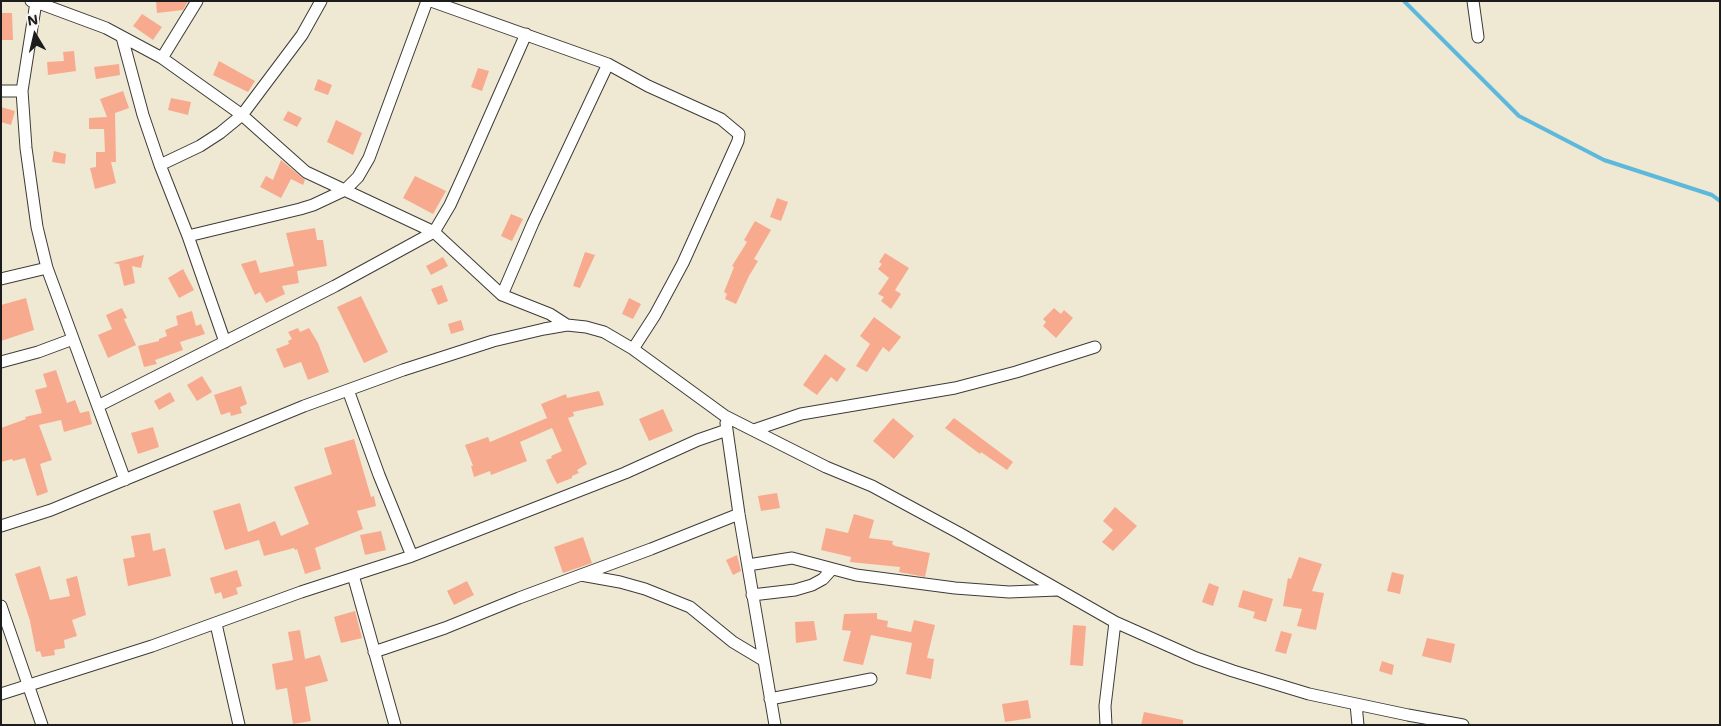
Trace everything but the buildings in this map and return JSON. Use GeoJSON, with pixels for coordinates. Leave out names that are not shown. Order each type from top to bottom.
{"type":"FeatureCollection","features":[{"type":"Feature","properties":{"kind":"street"},"geometry":{"type":"LineString","coordinates":[[31,1],[106,28],[162,58],[242,115],[306,172],[434,232],[502,295],[550,314],[567,325]]}},
{"type":"Feature","properties":{"kind":"street"},"geometry":{"type":"LineString","coordinates":[[162,58],[197,1]]}},
{"type":"Feature","properties":{"kind":"street"},"geometry":{"type":"LineString","coordinates":[[160,165],[200,146],[242,115],[302,35],[321,1]]}},
{"type":"Feature","properties":{"kind":"street"},"geometry":{"type":"LineString","coordinates":[[188,236],[300,209],[345,190],[358,177],[369,158],[429,1],[608,64],[648,86],[721,119],[738,131],[739,136],[683,263],[670,289],[633,350]]}},
{"type":"Feature","properties":{"kind":"street"},"geometry":{"type":"LineString","coordinates":[[1473,1],[1478,37]]}},
{"type":"Feature","properties":{"kind":"street"},"geometry":{"type":"LineString","coordinates":[[36,2],[22,91],[30,184],[38,227],[47,268],[125,480]]}},
{"type":"Feature","properties":{"kind":"street"},"geometry":{"type":"LineString","coordinates":[[98,406],[343,282],[434,232],[450,205],[526,34]]}},
{"type":"Feature","properties":{"kind":"street"},"geometry":{"type":"LineString","coordinates":[[122,37],[143,114],[160,165],[188,236],[225,342]]}},
{"type":"Feature","properties":{"kind":"street"},"geometry":{"type":"LineString","coordinates":[[502,295],[608,64]]}},
{"type":"Feature","properties":{"kind":"street"},"geometry":{"type":"LineString","coordinates":[[1,91],[22,91]]}},
{"type":"Feature","properties":{"kind":"street"},"geometry":{"type":"LineString","coordinates":[[1,279],[47,268]]}},
{"type":"Feature","properties":{"kind":"street"},"geometry":{"type":"LineString","coordinates":[[1,526],[51,510],[304,406],[411,367],[493,341],[544,328],[567,325],[586,327],[604,332],[633,350],[725,416],[826,467],[880,490],[1115,622],[1196,658],[1309,694],[1463,725]]}},
{"type":"Feature","properties":{"kind":"street"},"geometry":{"type":"LineString","coordinates":[[1,362],[38,352],[74,339]]}},
{"type":"Feature","properties":{"kind":"street"},"geometry":{"type":"LineString","coordinates":[[754,430],[800,414],[955,388],[1095,348]]}},
{"type":"Feature","properties":{"kind":"street"},"geometry":{"type":"LineString","coordinates":[[348,390],[379,476],[412,556]]}},
{"type":"Feature","properties":{"kind":"street"},"geometry":{"type":"LineString","coordinates":[[725,416],[752,595],[775,725]]}},
{"type":"Feature","properties":{"kind":"street"},"geometry":{"type":"LineString","coordinates":[[1,694],[216,624],[412,556],[626,473],[698,440],[727,430]]}},
{"type":"Feature","properties":{"kind":"street"},"geometry":{"type":"LineString","coordinates":[[374,652],[445,628],[739,514]]}},
{"type":"Feature","properties":{"kind":"street"},"geometry":{"type":"LineString","coordinates":[[748,565],[792,558],[856,575],[980,591],[1058,590]]}},
{"type":"Feature","properties":{"kind":"street"},"geometry":{"type":"LineString","coordinates":[[752,595],[796,590],[812,585],[823,579],[832,569]]}},
{"type":"Feature","properties":{"kind":"street"},"geometry":{"type":"LineString","coordinates":[[353,575],[395,725]]}},
{"type":"Feature","properties":{"kind":"street"},"geometry":{"type":"LineString","coordinates":[[580,575],[620,582],[645,589],[690,607],[734,642],[763,660]]}},
{"type":"Feature","properties":{"kind":"street"},"geometry":{"type":"LineString","coordinates":[[1,606],[42,725]]}},
{"type":"Feature","properties":{"kind":"street"},"geometry":{"type":"LineString","coordinates":[[1106,725],[1105,706],[1115,622]]}},
{"type":"Feature","properties":{"kind":"street"},"geometry":{"type":"LineString","coordinates":[[216,624],[239,725]]}},
{"type":"Feature","properties":{"kind":"street"},"geometry":{"type":"LineString","coordinates":[[770,699],[871,679]]}},
{"type":"Feature","properties":{"kind":"street"},"geometry":{"type":"LineString","coordinates":[[1356,704],[1358,725]]}},
{"type":"Feature","properties":{"kind":"waterway"},"geometry":{"type":"LineString","coordinates":[[1404,1],[1519,116],[1604,160],[1712,195],[1720,201]]}}]}
